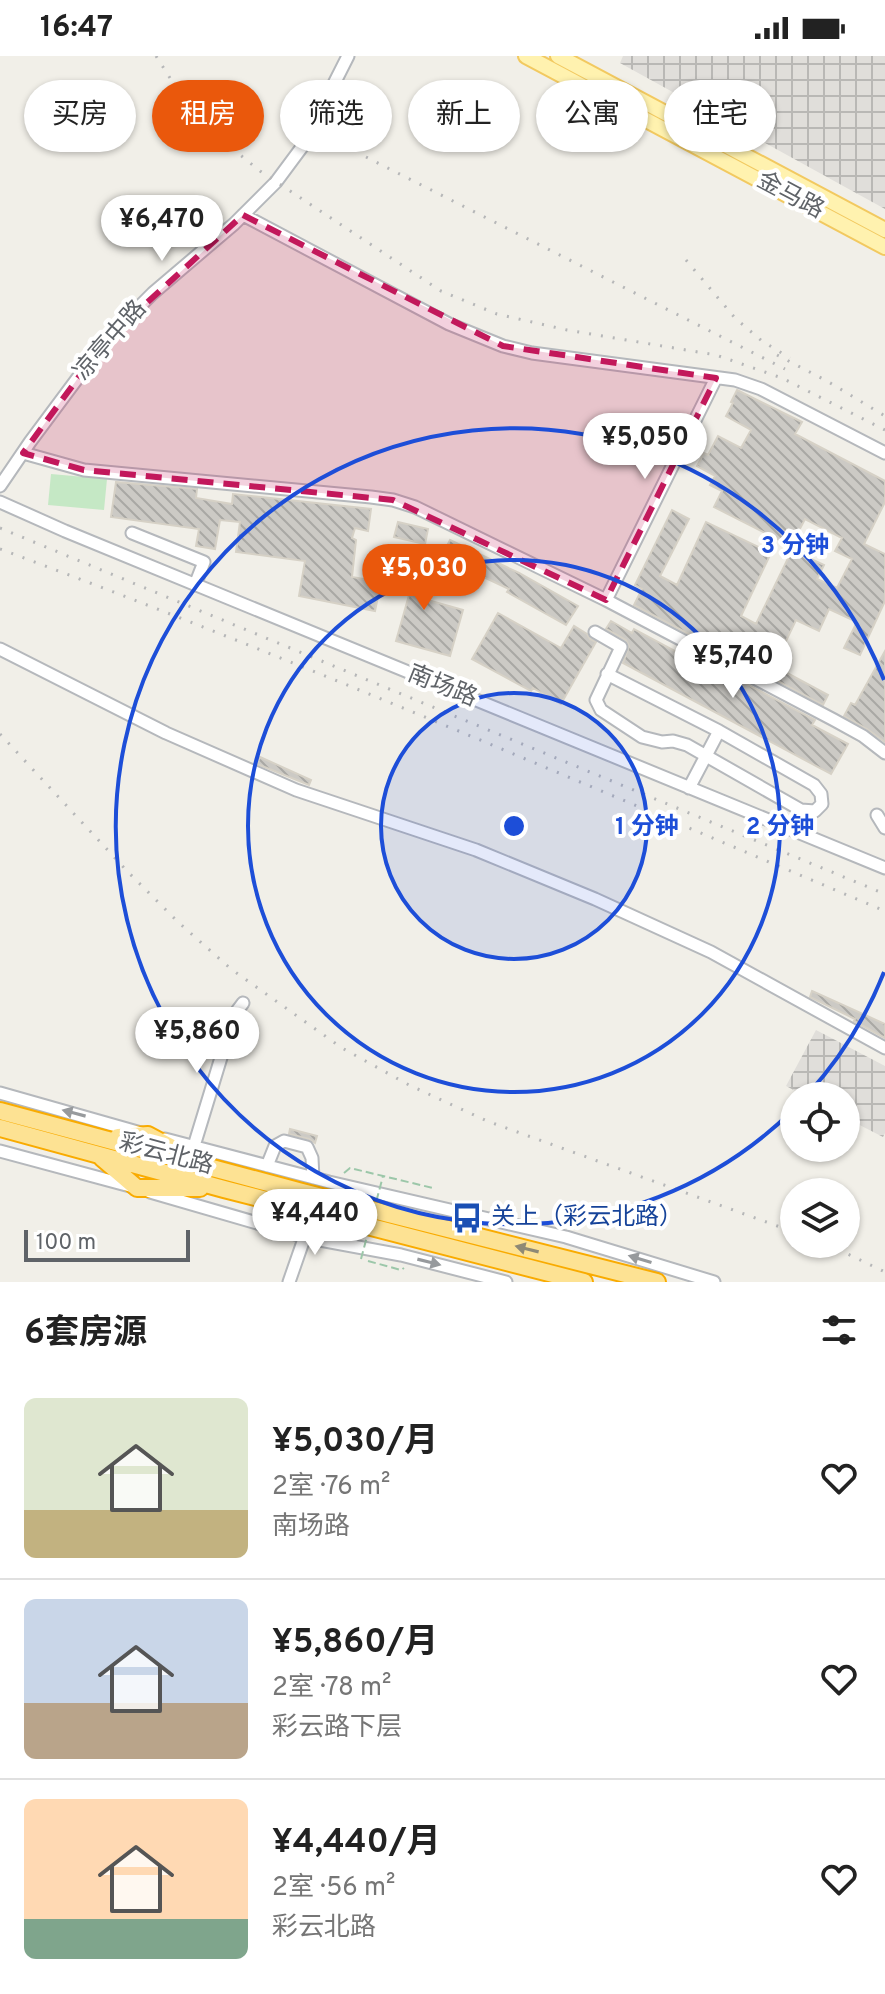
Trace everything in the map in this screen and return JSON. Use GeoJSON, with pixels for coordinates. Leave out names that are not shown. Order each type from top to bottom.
{"type":"FeatureCollection","features":[{"type":"Feature","properties":{"kind":"highway","name":"彩云北路"},"geometry":{"type":"LineString","coordinates":[[0,1111],[224,1189],[584,1282]]}},
{"type":"Feature","properties":{"kind":"highway","name":"彩云北路"},"geometry":{"type":"LineString","coordinates":[[0,1128],[202,1164],[657,1282]]}},
{"type":"Feature","properties":{"kind":"highway"},"geometry":{"type":"LineString","coordinates":[[202,1164],[148,1135],[101,1146],[137,1188],[224,1189]]}},
{"type":"Feature","properties":{"kind":"main road","name":"金马路"},"geometry":{"type":"LineString","coordinates":[[526,56],[885,247]]}},
{"type":"Feature","properties":{"kind":"main road","name":"金马路"},"geometry":{"type":"LineString","coordinates":[[558,56],[885,230]]}},
{"type":"Feature","properties":{"kind":"street","name":"凉亭中路"},"geometry":{"type":"LineString","coordinates":[[0,486],[106,340],[153,293],[276,182],[302,147],[348,56]]}},
{"type":"Feature","properties":{"kind":"street"},"geometry":{"type":"LineString","coordinates":[[243,215],[449,324],[503,346],[532,353],[735,380],[761,389],[885,453]]}},
{"type":"Feature","properties":{"kind":"street"},"geometry":{"type":"LineString","coordinates":[[606,600],[716,378]]}},
{"type":"Feature","properties":{"kind":"street"},"geometry":{"type":"LineString","coordinates":[[23,453],[84,470],[393,500],[415,507],[606,600],[834,720],[885,753]]}},
{"type":"Feature","properties":{"kind":"street","name":"南场路"},"geometry":{"type":"LineString","coordinates":[[0,502],[885,868]]}},
{"type":"Feature","properties":{"kind":"street"},"geometry":{"type":"LineString","coordinates":[[132,533],[204,562],[195,585]]}},
{"type":"Feature","properties":{"kind":"street"},"geometry":{"type":"LineString","coordinates":[[595,632],[621,647],[607,674],[596,700],[601,710],[642,737],[673,741],[707,755],[801,810],[815,811],[822,804],[821,794],[814,785],[719,731],[607,674]]}},
{"type":"Feature","properties":{"kind":"street"},"geometry":{"type":"LineString","coordinates":[[0,649],[166,733],[296,790],[476,850],[595,899],[711,952],[885,1048]]}},
{"type":"Feature","properties":{"kind":"street"},"geometry":{"type":"LineString","coordinates":[[689,788],[719,731]]}},
{"type":"Feature","properties":{"kind":"street"},"geometry":{"type":"LineString","coordinates":[[877,815],[885,828]]}},
{"type":"Feature","properties":{"kind":"street"},"geometry":{"type":"LineString","coordinates":[[194,1146],[234,1015],[243,1003]]}},
{"type":"Feature","properties":{"kind":"street"},"geometry":{"type":"LineString","coordinates":[[0,1093],[313,1178],[566,1237],[714,1282]]}},
{"type":"Feature","properties":{"kind":"street"},"geometry":{"type":"LineString","coordinates":[[267,1166],[275,1146],[284,1141],[307,1147],[312,1158],[313,1178]]}},
{"type":"Feature","properties":{"kind":"street"},"geometry":{"type":"LineString","coordinates":[[0,1151],[305,1236],[401,1255],[506,1282]]}},
{"type":"Feature","properties":{"kind":"street"},"geometry":{"type":"LineString","coordinates":[[289,1282],[305,1236]]}},
{"type":"Feature","properties":{"kind":"path"},"geometry":{"type":"LineString","coordinates":[[350,1168],[433,1188]]}},
{"type":"Feature","properties":{"kind":"path"},"geometry":{"type":"LineString","coordinates":[[383,1176],[361,1259],[401,1270]]}},
{"type":"Feature","properties":{"kind":"highlighted area"},"geometry":{"type":"Polygon","coordinates":[[[243,215],[503,346],[716,378],[606,600],[393,500],[84,470],[23,453],[106,340],[243,215]]]}},
{"type":"Feature","properties":{"kind":"shaded area"},"geometry":{"type":"Polygon","coordinates":[[[623,56],[885,56],[885,209],[776,149],[776,80],[664,80],[664,87],[620,63],[623,56]]]}},
{"type":"Feature","properties":{"kind":"shaded area"},"geometry":{"type":"Polygon","coordinates":[[[816,1030],[885,1066],[883,1137],[860,1125],[860,1082],[788,1082],[816,1030]]]}},
{"type":"Feature","properties":{"kind":"green space"},"geometry":{"type":"Polygon","coordinates":[[[51,474],[107,479],[104,510],[48,505],[51,474]]]}},
{"type":"Feature","properties":{"kind":"building"},"geometry":{"type":"Polygon","coordinates":[[[737,390],[802,422],[795,434],[885,481],[885,502],[864,544],[885,554],[885,601],[860,655],[844,648],[857,622],[829,609],[819,631],[796,620],[774,666],[828,695],[823,705],[634,605],[642,589],[635,585],[672,510],[689,519],[660,576],[677,585],[706,522],[771,553],[741,616],[756,624],[792,550],[824,565],[817,579],[837,588],[852,559],[835,551],[842,538],[805,519],[791,546],[714,507],[722,491],[710,485],[715,476],[697,466],[704,453],[708,455],[718,436],[741,448],[751,430],[726,416],[737,390]]]}},
{"type":"Feature","properties":{"kind":"building"},"geometry":{"type":"Polygon","coordinates":[[[116,482],[197,489],[196,498],[232,504],[233,494],[371,509],[368,531],[355,528],[352,538],[356,540],[352,577],[381,582],[375,611],[299,596],[305,561],[236,552],[240,522],[220,520],[215,549],[196,546],[199,529],[111,517],[116,482]]]}},
{"type":"Feature","properties":{"kind":"building"},"geometry":{"type":"Polygon","coordinates":[[[398,522],[428,529],[425,544],[394,537],[398,522]]]}},
{"type":"Feature","properties":{"kind":"building"},"geometry":{"type":"Polygon","coordinates":[[[450,540],[578,606],[566,625],[507,592],[509,589],[441,557],[450,540]]]}},
{"type":"Feature","properties":{"kind":"building"},"geometry":{"type":"Polygon","coordinates":[[[392,552],[428,564],[417,597],[463,610],[450,656],[396,641],[413,581],[385,571],[392,552]]]}},
{"type":"Feature","properties":{"kind":"building"},"geometry":{"type":"Polygon","coordinates":[[[498,613],[561,648],[574,626],[596,642],[561,704],[472,659],[498,613]]]}},
{"type":"Feature","properties":{"kind":"building"},"geometry":{"type":"Polygon","coordinates":[[[611,621],[632,633],[634,629],[712,671],[714,667],[815,720],[812,725],[848,744],[831,774],[623,663],[629,646],[626,640],[606,629],[611,621]]]}},
{"type":"Feature","properties":{"kind":"building"},"geometry":{"type":"Polygon","coordinates":[[[885,651],[885,742],[844,716],[851,703],[855,705],[885,651]]]}},
{"type":"Feature","properties":{"kind":"building"},"geometry":{"type":"Polygon","coordinates":[[[260,757],[311,780],[309,785],[257,764],[260,757]]]}},
{"type":"Feature","properties":{"kind":"building"},"geometry":{"type":"Polygon","coordinates":[[[812,991],[885,1024],[885,1038],[810,997],[812,991]]]}},
{"type":"Feature","properties":{"kind":"building"},"geometry":{"type":"Polygon","coordinates":[[[290,1129],[317,1136],[315,1143],[289,1134],[290,1129]]]}},
{"type":"Feature","properties":{"kind":"railway"},"geometry":{"type":"LineString","coordinates":[[156,56],[177,89],[228,145],[260,171],[441,291],[497,314],[567,330],[716,355],[782,378],[885,430]]}},
{"type":"Feature","properties":{"kind":"railway"},"geometry":{"type":"LineString","coordinates":[[366,157],[785,369]]}},
{"type":"Feature","properties":{"kind":"railway"},"geometry":{"type":"LineString","coordinates":[[686,260],[735,318],[762,341],[790,358]]}},
{"type":"Feature","properties":{"kind":"railway"},"geometry":{"type":"LineString","coordinates":[[777,355],[885,416]]}},
{"type":"Feature","properties":{"kind":"railway"},"geometry":{"type":"LineString","coordinates":[[0,528],[885,894]]}},
{"type":"Feature","properties":{"kind":"railway"},"geometry":{"type":"LineString","coordinates":[[0,549],[334,680],[885,911]]}},
{"type":"Feature","properties":{"kind":"railway"},"geometry":{"type":"LineString","coordinates":[[0,734],[178,922],[231,969],[342,1048],[409,1085],[487,1121],[780,1227]]}},
{"type":"Feature","properties":{"kind":"railway"},"geometry":{"type":"LineString","coordinates":[[856,1258],[885,1272]]}},
{"type":"Feature","properties":{"kind":"place","name":"关上（彩云北路）"},"geometry":{"type":"Point","coordinates":[467,1218]}}]}
